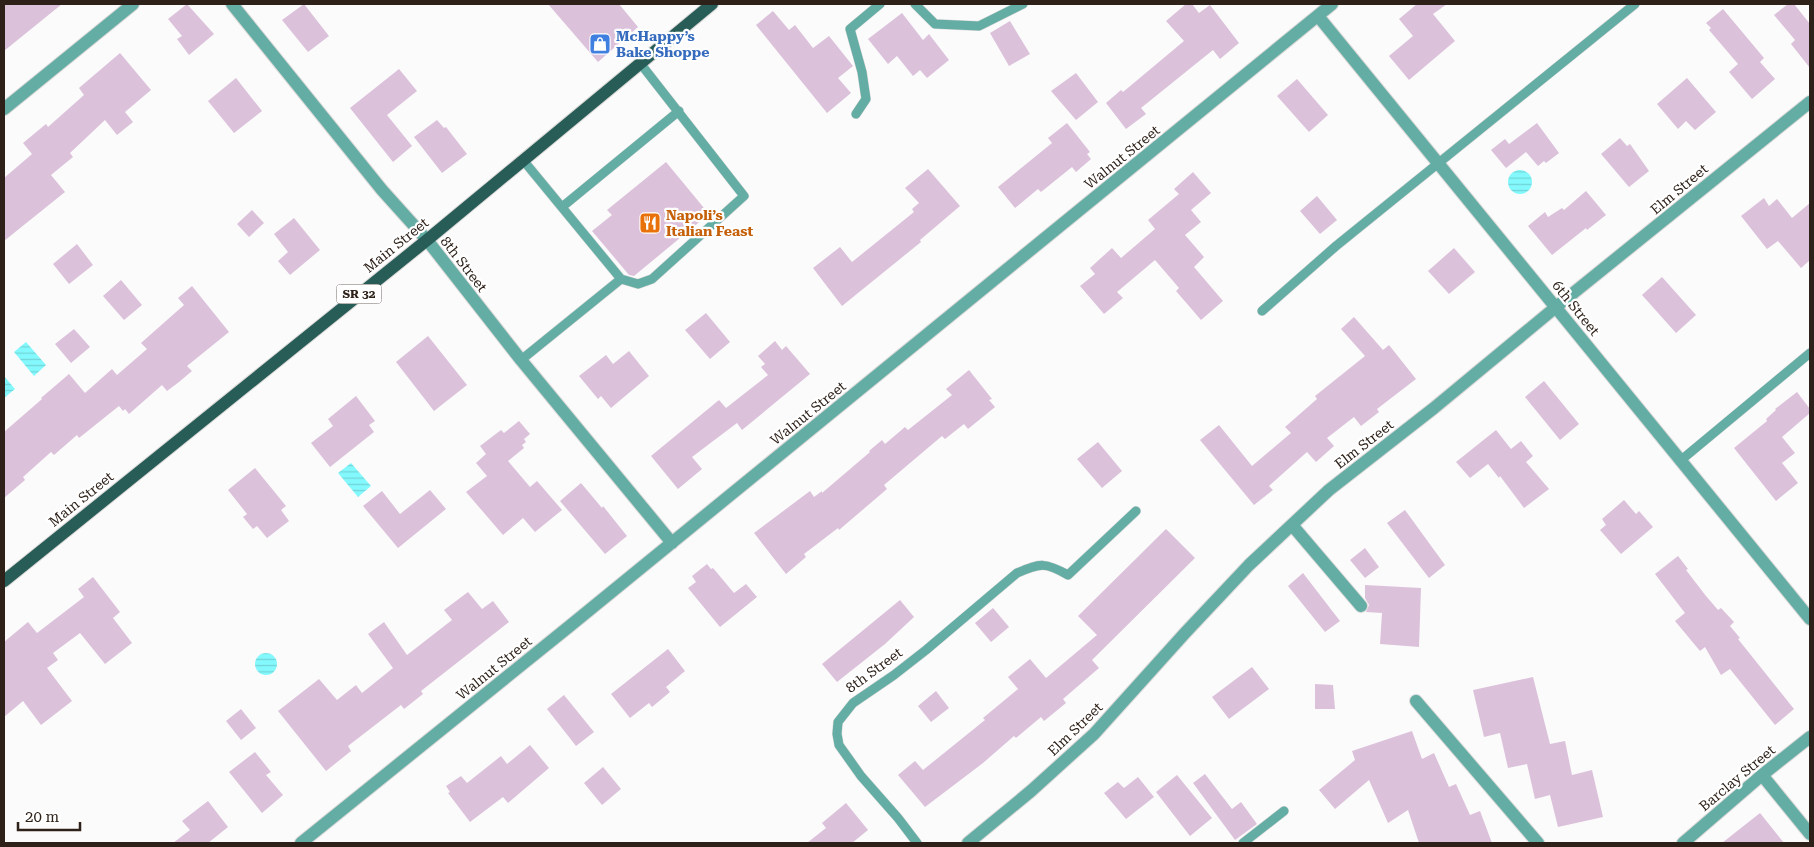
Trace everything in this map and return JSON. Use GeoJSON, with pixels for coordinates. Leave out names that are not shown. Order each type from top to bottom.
{"type":"FeatureCollection","features":[{"type":"Feature","properties":{"kind":"main road","name":"Main Street"},"geometry":{"type":"LineString","coordinates":[[4,581],[427,240],[712,4]]}},
{"type":"Feature","properties":{"kind":"street"},"geometry":{"type":"LineString","coordinates":[[4,109],[133,4]]}},
{"type":"Feature","properties":{"kind":"street","name":"8th Street"},"geometry":{"type":"LineString","coordinates":[[232,4],[382,190],[427,240],[521,360],[672,543]]}},
{"type":"Feature","properties":{"kind":"street","name":"Walnut Street"},"geometry":{"type":"LineString","coordinates":[[301,843],[1332,4]]}},
{"type":"Feature","properties":{"kind":"street","name":"6th Street"},"geometry":{"type":"LineString","coordinates":[[1318,16],[1810,619]]}},
{"type":"Feature","properties":{"kind":"street","name":"Elm Street"},"geometry":{"type":"LineString","coordinates":[[968,843],[1026,795],[1094,734],[1249,565],[1329,490],[1434,408],[1810,102]]}},
{"type":"Feature","properties":{"kind":"street"},"geometry":{"type":"LineString","coordinates":[[1292,525],[1361,606]]}},
{"type":"Feature","properties":{"kind":"street"},"geometry":{"type":"LineString","coordinates":[[1416,701],[1538,843]]}},
{"type":"Feature","properties":{"kind":"street","name":"Barclay Street"},"geometry":{"type":"LineString","coordinates":[[1683,843],[1762,775],[1810,737]]}},
{"type":"Feature","properties":{"kind":"street"},"geometry":{"type":"LineString","coordinates":[[1762,775],[1810,834]]}},
{"type":"Feature","properties":{"kind":"lane"},"geometry":{"type":"LineString","coordinates":[[856,114],[866,99],[862,72],[850,29],[880,4]]}},
{"type":"Feature","properties":{"kind":"lane"},"geometry":{"type":"LineString","coordinates":[[915,4],[935,24],[979,26],[1023,4]]}},
{"type":"Feature","properties":{"kind":"lane"},"geometry":{"type":"LineString","coordinates":[[1262,311],[1336,246],[1635,4]]}},
{"type":"Feature","properties":{"kind":"lane"},"geometry":{"type":"LineString","coordinates":[[523,160],[621,279],[638,284],[652,279],[744,196],[640,63]]}},
{"type":"Feature","properties":{"kind":"lane"},"geometry":{"type":"LineString","coordinates":[[562,207],[679,111]]}},
{"type":"Feature","properties":{"kind":"lane"},"geometry":{"type":"LineString","coordinates":[[521,360],[621,279]]}},
{"type":"Feature","properties":{"kind":"lane"},"geometry":{"type":"LineString","coordinates":[[1680,461],[1810,354]]}},
{"type":"Feature","properties":{"kind":"lane","name":"8th Street"},"geometry":{"type":"LineString","coordinates":[[916,843],[898,818],[861,776],[839,745],[837,734],[838,722],[854,703],[926,650],[1017,572],[1030,567],[1051,565],[1068,575],[1136,511]]}},
{"type":"Feature","properties":{"kind":"lane"},"geometry":{"type":"LineString","coordinates":[[1244,843],[1284,810]]}},
{"type":"Feature","properties":{"kind":"water"},"geometry":{"type":"Polygon","coordinates":[[[1520,170],[1529,173],[1532,182],[1529,191],[1520,194],[1511,191],[1508,182],[1511,173],[1520,170]]]}},
{"type":"Feature","properties":{"kind":"water"},"geometry":{"type":"Polygon","coordinates":[[[26,342],[46,365],[34,376],[14,352],[26,342]]]}},
{"type":"Feature","properties":{"kind":"water"},"geometry":{"type":"Polygon","coordinates":[[[4,376],[15,389],[4,398],[4,376]]]}},
{"type":"Feature","properties":{"kind":"water"},"geometry":{"type":"Polygon","coordinates":[[[351,463],[371,486],[358,497],[338,473],[351,463]]]}},
{"type":"Feature","properties":{"kind":"water"},"geometry":{"type":"Polygon","coordinates":[[[266,653],[274,656],[277,664],[274,672],[266,675],[258,672],[255,664],[258,656],[266,653]]]}},
{"type":"Feature","properties":{"kind":"building"},"geometry":{"type":"Polygon","coordinates":[[[4,4],[62,4],[4,51],[4,4]]]}},
{"type":"Feature","properties":{"kind":"building"},"geometry":{"type":"Polygon","coordinates":[[[187,4],[214,34],[189,55],[177,39],[182,36],[168,19],[187,4]]]}},
{"type":"Feature","properties":{"kind":"building"},"geometry":{"type":"Polygon","coordinates":[[[304,4],[329,36],[308,52],[282,20],[304,4]]]}},
{"type":"Feature","properties":{"kind":"building","name":"McHappy’s Bake Shoppe"},"geometry":{"type":"Polygon","coordinates":[[[548,4],[619,4],[638,27],[598,62],[548,4]]]}},
{"type":"Feature","properties":{"kind":"building"},"geometry":{"type":"Polygon","coordinates":[[[1186,4],[1192,4],[1199,13],[1210,5],[1239,43],[1220,59],[1213,50],[1141,108],[1146,114],[1126,129],[1106,103],[1121,90],[1123,92],[1184,41],[1166,21],[1186,4]]]}},
{"type":"Feature","properties":{"kind":"building"},"geometry":{"type":"Polygon","coordinates":[[[1417,4],[1447,4],[1433,14],[1455,41],[1409,80],[1389,56],[1413,36],[1399,19],[1417,4]]]}},
{"type":"Feature","properties":{"kind":"building"},"geometry":{"type":"Polygon","coordinates":[[[1788,4],[1794,4],[1810,24],[1810,68],[1791,44],[1795,40],[1774,15],[1788,4]]]}},
{"type":"Feature","properties":{"kind":"building"},"geometry":{"type":"Polygon","coordinates":[[[1723,9],[1764,58],[1760,62],[1775,79],[1752,99],[1729,72],[1738,64],[1709,30],[1711,28],[1706,23],[1723,9]]]}},
{"type":"Feature","properties":{"kind":"building"},"geometry":{"type":"Polygon","coordinates":[[[773,11],[789,30],[795,25],[813,48],[829,36],[853,66],[838,78],[851,93],[827,113],[756,25],[773,11]]]}},
{"type":"Feature","properties":{"kind":"building"},"geometry":{"type":"Polygon","coordinates":[[[902,13],[923,40],[929,34],[949,60],[927,78],[920,70],[913,76],[897,56],[888,64],[868,39],[902,13]]]}},
{"type":"Feature","properties":{"kind":"building"},"geometry":{"type":"Polygon","coordinates":[[[1010,21],[1030,54],[1009,66],[990,33],[1010,21]]]}},
{"type":"Feature","properties":{"kind":"building"},"geometry":{"type":"Polygon","coordinates":[[[120,53],[151,90],[125,112],[133,122],[117,135],[105,120],[70,153],[73,157],[51,175],[65,192],[4,241],[4,178],[32,154],[23,143],[46,124],[48,127],[84,95],[79,88],[120,53]]]}},
{"type":"Feature","properties":{"kind":"building"},"geometry":{"type":"Polygon","coordinates":[[[399,69],[417,91],[387,115],[412,146],[393,162],[350,108],[399,69]]]}},
{"type":"Feature","properties":{"kind":"building"},"geometry":{"type":"Polygon","coordinates":[[[1076,73],[1098,102],[1076,120],[1051,91],[1076,73]]]}},
{"type":"Feature","properties":{"kind":"building"},"geometry":{"type":"Polygon","coordinates":[[[236,78],[262,111],[234,133],[208,101],[236,78]]]}},
{"type":"Feature","properties":{"kind":"building"},"geometry":{"type":"Polygon","coordinates":[[[1687,78],[1716,112],[1695,130],[1686,121],[1678,129],[1657,104],[1687,78]]]}},
{"type":"Feature","properties":{"kind":"building"},"geometry":{"type":"Polygon","coordinates":[[[1297,79],[1328,115],[1309,132],[1277,96],[1297,79]]]}},
{"type":"Feature","properties":{"kind":"building"},"geometry":{"type":"Polygon","coordinates":[[[437,120],[444,128],[446,127],[467,154],[442,173],[414,137],[437,120]]]}},
{"type":"Feature","properties":{"kind":"building"},"geometry":{"type":"Polygon","coordinates":[[[1067,123],[1090,152],[1087,154],[1091,159],[1076,172],[1072,167],[1041,192],[1038,189],[1015,208],[998,187],[1052,143],[1048,138],[1067,123]]]}},
{"type":"Feature","properties":{"kind":"building"},"geometry":{"type":"Polygon","coordinates":[[[1537,123],[1559,153],[1546,163],[1544,161],[1538,166],[1526,152],[1506,168],[1491,150],[1505,139],[1509,144],[1537,123]]]}},
{"type":"Feature","properties":{"kind":"building"},"geometry":{"type":"Polygon","coordinates":[[[1620,138],[1627,146],[1630,144],[1649,171],[1629,187],[1601,154],[1620,138]]]}},
{"type":"Feature","properties":{"kind":"building","name":"Napoli’s Italian Feast"},"geometry":{"type":"Polygon","coordinates":[[[666,162],[709,214],[634,276],[629,275],[592,231],[612,215],[607,210],[666,162]]]}},
{"type":"Feature","properties":{"kind":"building"},"geometry":{"type":"Polygon","coordinates":[[[928,169],[960,206],[920,240],[921,242],[842,306],[813,268],[840,247],[852,262],[914,212],[912,209],[919,203],[905,188],[928,169]]]}},
{"type":"Feature","properties":{"kind":"building"},"geometry":{"type":"Polygon","coordinates":[[[1193,172],[1211,193],[1191,210],[1201,222],[1185,235],[1204,257],[1194,267],[1223,301],[1201,320],[1176,291],[1179,288],[1155,260],[1117,292],[1123,298],[1104,314],[1080,286],[1095,274],[1090,268],[1112,248],[1121,258],[1155,229],[1148,220],[1179,194],[1174,189],[1193,172]]]}},
{"type":"Feature","properties":{"kind":"building"},"geometry":{"type":"Polygon","coordinates":[[[1586,191],[1606,215],[1552,255],[1528,226],[1545,212],[1548,217],[1562,208],[1564,210],[1586,191]]]}},
{"type":"Feature","properties":{"kind":"building"},"geometry":{"type":"Polygon","coordinates":[[[1317,196],[1337,220],[1320,234],[1300,211],[1317,196]]]}},
{"type":"Feature","properties":{"kind":"building"},"geometry":{"type":"Polygon","coordinates":[[[1764,198],[1769,206],[1777,199],[1792,218],[1810,203],[1810,260],[1801,268],[1778,241],[1767,249],[1741,216],[1764,198]]]}},
{"type":"Feature","properties":{"kind":"building"},"geometry":{"type":"Polygon","coordinates":[[[252,210],[264,223],[249,237],[237,224],[252,210]]]}},
{"type":"Feature","properties":{"kind":"building"},"geometry":{"type":"Polygon","coordinates":[[[294,218],[320,250],[290,275],[278,261],[288,252],[274,234],[294,218]]]}},
{"type":"Feature","properties":{"kind":"building"},"geometry":{"type":"Polygon","coordinates":[[[77,244],[93,265],[69,284],[53,264],[77,244]]]}},
{"type":"Feature","properties":{"kind":"building"},"geometry":{"type":"Polygon","coordinates":[[[1454,248],[1475,272],[1449,294],[1428,271],[1454,248]]]}},
{"type":"Feature","properties":{"kind":"building"},"geometry":{"type":"Polygon","coordinates":[[[1662,277],[1696,315],[1676,333],[1642,295],[1662,277]]]}},
{"type":"Feature","properties":{"kind":"building"},"geometry":{"type":"Polygon","coordinates":[[[121,280],[142,305],[124,320],[103,296],[121,280]]]}},
{"type":"Feature","properties":{"kind":"building"},"geometry":{"type":"Polygon","coordinates":[[[192,286],[229,332],[187,366],[192,371],[167,391],[162,385],[129,414],[119,406],[79,438],[77,435],[54,455],[51,452],[23,477],[25,480],[4,498],[4,432],[69,374],[85,393],[112,369],[117,375],[147,349],[141,343],[184,305],[178,298],[192,286]]]}},
{"type":"Feature","properties":{"kind":"building"},"geometry":{"type":"Polygon","coordinates":[[[706,313],[730,342],[710,359],[685,330],[706,313]]]}},
{"type":"Feature","properties":{"kind":"building"},"geometry":{"type":"Polygon","coordinates":[[[1354,317],[1383,350],[1389,345],[1416,379],[1377,409],[1379,412],[1361,426],[1354,417],[1327,438],[1334,446],[1316,462],[1307,452],[1269,486],[1273,490],[1254,505],[1200,440],[1219,425],[1252,466],[1291,433],[1285,427],[1317,399],[1315,396],[1365,356],[1341,329],[1354,317]]]}},
{"type":"Feature","properties":{"kind":"building"},"geometry":{"type":"Polygon","coordinates":[[[74,329],[90,347],[71,363],[55,344],[74,329]]]}},
{"type":"Feature","properties":{"kind":"building"},"geometry":{"type":"Polygon","coordinates":[[[428,336],[467,385],[434,411],[396,362],[428,336]]]}},
{"type":"Feature","properties":{"kind":"building"},"geometry":{"type":"Polygon","coordinates":[[[775,341],[782,350],[786,346],[810,374],[742,430],[737,423],[692,457],[702,469],[678,489],[651,456],[719,400],[726,408],[768,375],[761,367],[765,364],[758,356],[775,341]]]}},
{"type":"Feature","properties":{"kind":"building"},"geometry":{"type":"Polygon","coordinates":[[[629,351],[649,376],[611,408],[601,396],[598,399],[579,376],[606,355],[613,364],[629,351]]]}},
{"type":"Feature","properties":{"kind":"building"},"geometry":{"type":"Polygon","coordinates":[[[969,370],[992,399],[989,400],[995,407],[968,429],[964,424],[945,439],[942,436],[884,485],[887,489],[839,530],[838,528],[804,554],[806,557],[786,574],[754,533],[810,491],[814,497],[822,491],[822,493],[882,440],[885,444],[905,427],[908,430],[952,395],[946,389],[969,370]]]}},
{"type":"Feature","properties":{"kind":"building"},"geometry":{"type":"Polygon","coordinates":[[[1544,381],[1579,424],[1560,440],[1525,397],[1544,381]]]}},
{"type":"Feature","properties":{"kind":"building"},"geometry":{"type":"Polygon","coordinates":[[[1797,392],[1810,409],[1810,413],[1782,437],[1795,453],[1782,463],[1798,483],[1776,501],[1734,448],[1767,421],[1766,419],[1775,409],[1797,392]]]}},
{"type":"Feature","properties":{"kind":"building"},"geometry":{"type":"Polygon","coordinates":[[[356,396],[375,421],[369,425],[374,432],[330,467],[311,443],[333,426],[328,419],[356,396]]]}},
{"type":"Feature","properties":{"kind":"building"},"geometry":{"type":"Polygon","coordinates":[[[519,421],[530,434],[524,439],[526,442],[522,445],[524,448],[508,461],[530,487],[537,481],[562,510],[535,532],[523,518],[503,535],[466,492],[487,476],[476,463],[486,454],[480,446],[501,430],[504,433],[519,421]]]}},
{"type":"Feature","properties":{"kind":"building"},"geometry":{"type":"Polygon","coordinates":[[[1496,430],[1511,449],[1521,441],[1533,456],[1526,462],[1549,489],[1524,508],[1500,476],[1499,478],[1488,464],[1470,478],[1456,462],[1496,430]]]}},
{"type":"Feature","properties":{"kind":"building"},"geometry":{"type":"Polygon","coordinates":[[[1098,442],[1122,471],[1102,488],[1077,459],[1098,442]]]}},
{"type":"Feature","properties":{"kind":"building"},"geometry":{"type":"Polygon","coordinates":[[[255,468],[286,506],[281,510],[289,521],[267,538],[257,526],[253,529],[243,517],[247,514],[228,490],[255,468]]]}},
{"type":"Feature","properties":{"kind":"building"},"geometry":{"type":"Polygon","coordinates":[[[581,483],[602,508],[603,506],[627,536],[605,554],[560,501],[581,483]]]}},
{"type":"Feature","properties":{"kind":"building"},"geometry":{"type":"Polygon","coordinates":[[[430,490],[446,509],[398,548],[363,506],[382,491],[400,514],[430,490]]]}},
{"type":"Feature","properties":{"kind":"building"},"geometry":{"type":"Polygon","coordinates":[[[1624,500],[1636,514],[1639,511],[1653,527],[1621,554],[1600,530],[1606,525],[1602,519],[1624,500]]]}},
{"type":"Feature","properties":{"kind":"building"},"geometry":{"type":"Polygon","coordinates":[[[1405,510],[1445,565],[1429,578],[1387,523],[1405,510]]]}},
{"type":"Feature","properties":{"kind":"building"},"geometry":{"type":"Polygon","coordinates":[[[1166,529],[1195,558],[1092,660],[1099,668],[1063,699],[1066,703],[1044,721],[1041,717],[1016,738],[1014,736],[983,763],[925,807],[898,775],[915,761],[923,770],[985,720],[983,718],[1018,689],[1008,677],[1030,659],[1046,678],[1097,635],[1078,616],[1166,529]]]}},
{"type":"Feature","properties":{"kind":"building"},"geometry":{"type":"Polygon","coordinates":[[[1365,548],[1379,567],[1365,578],[1350,560],[1365,548]]]}},
{"type":"Feature","properties":{"kind":"building"},"geometry":{"type":"Polygon","coordinates":[[[1678,556],[1706,596],[1718,610],[1721,608],[1734,622],[1730,626],[1740,638],[1738,639],[1794,709],[1775,725],[1730,669],[1721,675],[1705,647],[1700,651],[1675,621],[1685,613],[1655,574],[1678,556]]]}},
{"type":"Feature","properties":{"kind":"building"},"geometry":{"type":"Polygon","coordinates":[[[707,564],[711,569],[713,568],[734,593],[746,584],[757,597],[720,627],[688,588],[696,582],[692,576],[707,564]]]}},
{"type":"Feature","properties":{"kind":"building"},"geometry":{"type":"Polygon","coordinates":[[[1303,573],[1340,621],[1325,632],[1288,586],[1303,573]]]}},
{"type":"Feature","properties":{"kind":"building"},"geometry":{"type":"Polygon","coordinates":[[[93,577],[120,612],[113,618],[132,643],[105,664],[80,633],[53,653],[58,660],[47,668],[72,701],[41,725],[23,701],[4,717],[4,642],[28,622],[37,633],[84,597],[78,589],[93,577]]]}},
{"type":"Feature","properties":{"kind":"building"},"geometry":{"type":"Polygon","coordinates":[[[1365,585],[1421,588],[1419,647],[1380,644],[1382,613],[1366,612],[1369,605],[1365,598],[1365,585]]]}},
{"type":"Feature","properties":{"kind":"building"},"geometry":{"type":"Polygon","coordinates":[[[468,592],[482,609],[493,601],[509,622],[421,691],[423,694],[404,709],[401,705],[348,746],[351,751],[326,771],[278,711],[319,679],[337,700],[356,685],[362,693],[393,668],[368,634],[384,622],[407,655],[452,620],[444,610],[468,592]]]}},
{"type":"Feature","properties":{"kind":"building"},"geometry":{"type":"Polygon","coordinates":[[[900,600],[914,617],[885,644],[837,682],[822,664],[900,600]]]}},
{"type":"Feature","properties":{"kind":"building"},"geometry":{"type":"Polygon","coordinates":[[[993,608],[1009,627],[991,642],[975,623],[993,608]]]}},
{"type":"Feature","properties":{"kind":"building"},"geometry":{"type":"Polygon","coordinates":[[[668,649],[685,671],[666,687],[670,692],[652,707],[649,703],[630,718],[611,694],[668,649]]]}},
{"type":"Feature","properties":{"kind":"building"},"geometry":{"type":"Polygon","coordinates":[[[1252,667],[1269,689],[1229,719],[1212,697],[1252,667]]]}},
{"type":"Feature","properties":{"kind":"building"},"geometry":{"type":"Polygon","coordinates":[[[1533,677],[1550,744],[1565,741],[1572,775],[1592,770],[1603,817],[1558,827],[1550,795],[1535,799],[1527,764],[1508,768],[1500,733],[1484,737],[1473,690],[1533,677]]]}},
{"type":"Feature","properties":{"kind":"building"},"geometry":{"type":"Polygon","coordinates":[[[1315,684],[1333,685],[1335,709],[1315,709],[1315,684]]]}},
{"type":"Feature","properties":{"kind":"building"},"geometry":{"type":"Polygon","coordinates":[[[936,691],[949,708],[931,722],[918,706],[936,691]]]}},
{"type":"Feature","properties":{"kind":"building"},"geometry":{"type":"Polygon","coordinates":[[[564,695],[594,732],[576,746],[547,709],[564,695]]]}},
{"type":"Feature","properties":{"kind":"building"},"geometry":{"type":"Polygon","coordinates":[[[241,709],[256,728],[241,740],[226,721],[241,709]]]}},
{"type":"Feature","properties":{"kind":"building"},"geometry":{"type":"Polygon","coordinates":[[[1412,731],[1422,759],[1434,753],[1449,787],[1456,784],[1470,815],[1480,811],[1492,843],[1419,843],[1408,810],[1388,823],[1369,780],[1335,809],[1319,790],[1355,760],[1352,751],[1412,731]]]}},
{"type":"Feature","properties":{"kind":"building"},"geometry":{"type":"Polygon","coordinates":[[[530,745],[549,768],[508,803],[503,797],[470,822],[448,793],[450,792],[446,786],[461,776],[467,783],[501,756],[507,764],[530,745]]]}},
{"type":"Feature","properties":{"kind":"building"},"geometry":{"type":"Polygon","coordinates":[[[255,752],[271,772],[266,775],[283,795],[262,813],[229,772],[255,752]]]}},
{"type":"Feature","properties":{"kind":"building"},"geometry":{"type":"Polygon","coordinates":[[[603,767],[621,789],[602,805],[584,783],[603,767]]]}},
{"type":"Feature","properties":{"kind":"building"},"geometry":{"type":"Polygon","coordinates":[[[1205,774],[1232,809],[1241,802],[1257,824],[1235,840],[1193,783],[1205,774]]]}},
{"type":"Feature","properties":{"kind":"building"},"geometry":{"type":"Polygon","coordinates":[[[1177,775],[1212,818],[1190,836],[1156,792],[1177,775]]]}},
{"type":"Feature","properties":{"kind":"building"},"geometry":{"type":"Polygon","coordinates":[[[1138,777],[1154,797],[1126,819],[1104,793],[1118,782],[1124,788],[1138,777]]]}},
{"type":"Feature","properties":{"kind":"building"},"geometry":{"type":"Polygon","coordinates":[[[208,801],[228,827],[208,843],[173,843],[190,830],[182,821],[208,801]]]}},
{"type":"Feature","properties":{"kind":"building"},"geometry":{"type":"Polygon","coordinates":[[[846,803],[868,830],[852,843],[807,843],[826,828],[822,823],[846,803]]]}},
{"type":"Feature","properties":{"kind":"building"},"geometry":{"type":"Polygon","coordinates":[[[1760,813],[1784,843],[1722,843],[1760,813]]]}},
{"type":"Feature","properties":{"kind":"place","name":"McHappy’s Bake Shoppe"},"geometry":{"type":"Point","coordinates":[600,44]}},
{"type":"Feature","properties":{"kind":"place","name":"Napoli’s Italian Feast"},"geometry":{"type":"Point","coordinates":[650,223]}}]}
